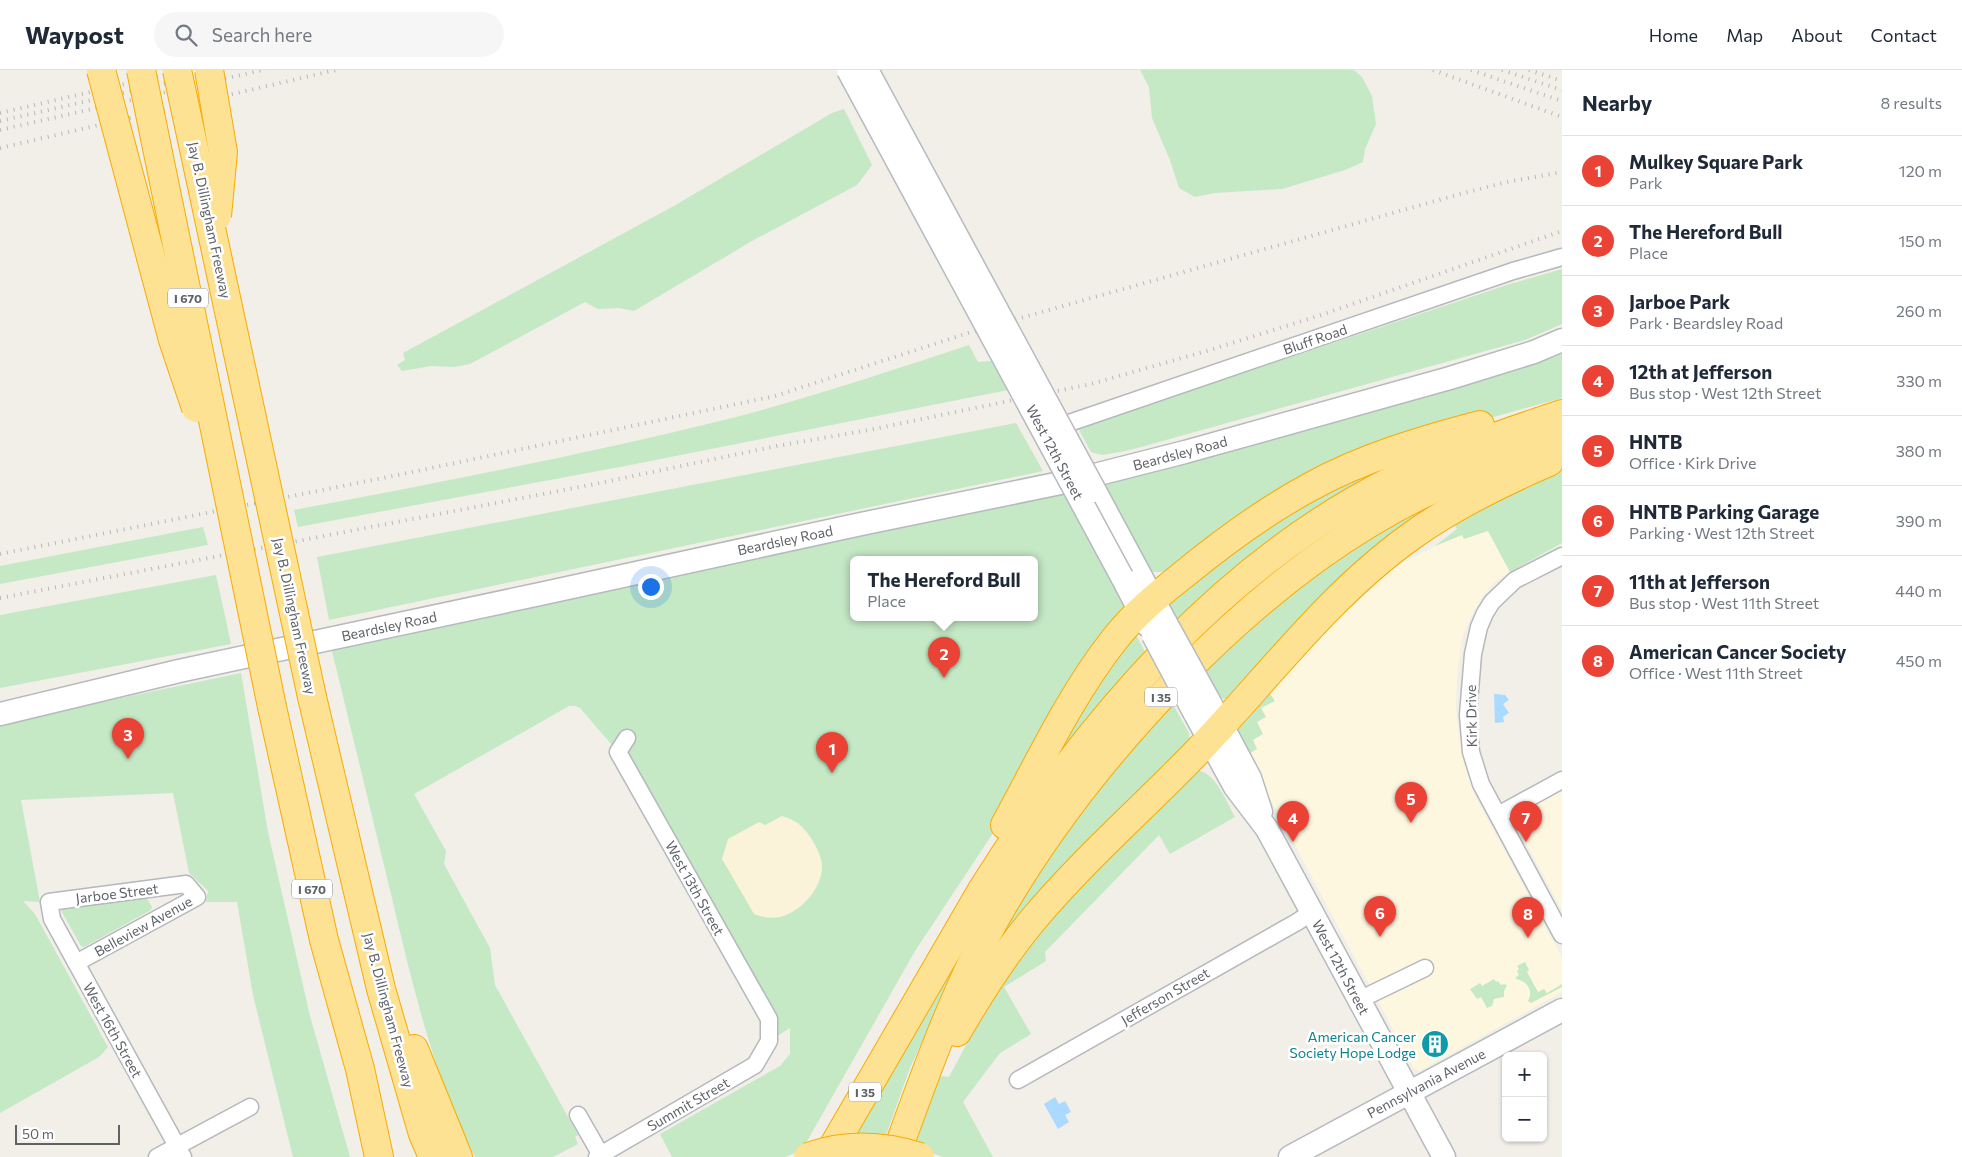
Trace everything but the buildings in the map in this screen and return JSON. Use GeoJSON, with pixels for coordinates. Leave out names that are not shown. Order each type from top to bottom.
{"type":"FeatureCollection","features":[{"type":"Feature","properties":{"kind":"highway"},"geometry":{"type":"LineString","coordinates":[[101,70],[173,340],[235,526]]}},
{"type":"Feature","properties":{"kind":"highway","name":"I 670"},"geometry":{"type":"LineString","coordinates":[[141,70],[272,707],[324,940],[360,1069],[395,1157]]}},
{"type":"Feature","properties":{"kind":"highway","name":"Jay B. Dillingham Freeway"},"geometry":{"type":"LineString","coordinates":[[178,70],[312,698],[381,989],[423,1134],[433,1157]]}},
{"type":"Feature","properties":{"kind":"highway"},"geometry":{"type":"LineString","coordinates":[[209,70],[223,152],[215,244]]}},
{"type":"Feature","properties":{"kind":"highway"},"geometry":{"type":"LineString","coordinates":[[903,1026],[969,893],[1077,693],[1111,644],[1147,605],[1216,547],[1260,516],[1311,486],[1404,447],[1562,405]]}},
{"type":"Feature","properties":{"kind":"highway","name":"I 35"},"geometry":{"type":"LineString","coordinates":[[827,1157],[982,890],[1038,805],[1103,721],[1139,680],[1202,617],[1280,550],[1353,501],[1440,458],[1562,414]]}},
{"type":"Feature","properties":{"kind":"highway","name":"I 35"},"geometry":{"type":"LineString","coordinates":[[895,1157],[948,1017],[973,962],[1025,870],[1062,814],[1103,762],[1158,699],[1243,615],[1270,592],[1299,569],[1359,528],[1409,500],[1460,476],[1508,458],[1562,442]]}},
{"type":"Feature","properties":{"kind":"highway"},"geometry":{"type":"LineString","coordinates":[[914,1106],[986,986],[1009,950],[1032,921],[1215,732],[1344,593],[1409,538],[1479,493],[1562,457]]}},
{"type":"Feature","properties":{"kind":"highway"},"geometry":{"type":"LineString","coordinates":[[381,989],[407,1031],[458,1157]]}},
{"type":"Feature","properties":{"kind":"highway"},"geometry":{"type":"LineString","coordinates":[[360,1069],[379,1157]]}},
{"type":"Feature","properties":{"kind":"highway"},"geometry":{"type":"LineString","coordinates":[[808,1157],[842,1148],[862,1148],[884,1149],[920,1157]]}},
{"type":"Feature","properties":{"kind":"street","name":"West 12th Street"},"geometry":{"type":"LineString","coordinates":[[848,70],[1130,574],[1215,732],[1250,778],[1267,829],[1444,1157]]}},
{"type":"Feature","properties":{"kind":"street","name":"West 12th Street"},"geometry":{"type":"LineString","coordinates":[[868,70],[1130,574]]}},
{"type":"Feature","properties":{"kind":"street","name":"Bluff Road"},"geometry":{"type":"LineString","coordinates":[[1069,423],[1504,274],[1562,257]]}},
{"type":"Feature","properties":{"kind":"street","name":"Beardsley Road"},"geometry":{"type":"LineString","coordinates":[[0,714],[179,671],[861,524],[1075,480],[1185,452],[1450,378],[1534,352],[1562,340]]}},
{"type":"Feature","properties":{"kind":"street","name":"Kirk Drive"},"geometry":{"type":"LineString","coordinates":[[1562,556],[1515,580],[1492,602],[1480,625],[1475,641],[1469,688],[1468,715],[1471,752],[1481,784],[1562,934]]}},
{"type":"Feature","properties":{"kind":"street","name":"West 13th Street"},"geometry":{"type":"LineString","coordinates":[[627,738],[618,752],[769,1019],[768,1041]]}},
{"type":"Feature","properties":{"kind":"street"},"geometry":{"type":"LineString","coordinates":[[1498,815],[1562,780]]}},
{"type":"Feature","properties":{"kind":"street","name":"Jarboe Street"},"geometry":{"type":"LineString","coordinates":[[49,902],[186,884]]}},
{"type":"Feature","properties":{"kind":"street","name":"Belleview Avenue"},"geometry":{"type":"LineString","coordinates":[[76,963],[197,897],[186,884]]}},
{"type":"Feature","properties":{"kind":"street","name":"West 16th Street"},"geometry":{"type":"LineString","coordinates":[[49,902],[52,920],[180,1151]]}},
{"type":"Feature","properties":{"kind":"street","name":"Jefferson Street"},"geometry":{"type":"LineString","coordinates":[[1018,1080],[1312,912]]}},
{"type":"Feature","properties":{"kind":"street"},"geometry":{"type":"LineString","coordinates":[[1359,1000],[1425,968]]}},
{"type":"Feature","properties":{"kind":"street","name":"Pennsylvania Avenue"},"geometry":{"type":"LineString","coordinates":[[1290,1157],[1562,1010]]}},
{"type":"Feature","properties":{"kind":"street","name":"Summit Street"},"geometry":{"type":"LineString","coordinates":[[600,1156],[756,1065],[768,1041]]}},
{"type":"Feature","properties":{"kind":"street"},"geometry":{"type":"LineString","coordinates":[[157,1157],[180,1151],[250,1107]]}},
{"type":"Feature","properties":{"kind":"street"},"geometry":{"type":"LineString","coordinates":[[578,1115],[600,1156]]}},
{"type":"Feature","properties":{"kind":"shaded area"},"geometry":{"type":"Polygon","coordinates":[[[1485,526],[1510,572],[1495,582],[1483,596],[1462,638],[1457,673],[1456,710],[1459,736],[1465,766],[1475,796],[1562,957],[1562,992],[1419,1071],[1413,1067],[1247,755],[1268,691],[1328,628],[1392,569],[1435,546],[1485,526]]]}},
{"type":"Feature","properties":{"kind":"shaded area"},"geometry":{"type":"Polygon","coordinates":[[[1562,791],[1562,911],[1514,820],[1518,814],[1562,791]]]}},
{"type":"Feature","properties":{"kind":"green space"},"geometry":{"type":"Polygon","coordinates":[[[1140,70],[1354,70],[1362,77],[1372,96],[1376,124],[1365,149],[1363,162],[1345,170],[1282,189],[1215,193],[1195,197],[1179,188],[1170,160],[1152,118],[1149,87],[1140,70]]]}},
{"type":"Feature","properties":{"kind":"green space"},"geometry":{"type":"Polygon","coordinates":[[[844,109],[872,165],[857,185],[752,241],[634,311],[619,308],[598,309],[585,302],[470,364],[455,367],[431,366],[402,371],[397,365],[405,360],[403,353],[672,207],[832,113],[844,109]]]}},
{"type":"Feature","properties":{"kind":"green space"},"geometry":{"type":"Polygon","coordinates":[[[1562,269],[1562,324],[1525,340],[1130,450],[1103,455],[1091,452],[1078,428],[1510,284],[1562,269]]]}},
{"type":"Feature","properties":{"kind":"green space"},"geometry":{"type":"Polygon","coordinates":[[[969,345],[978,362],[992,361],[1008,390],[625,466],[298,527],[294,510],[454,479],[667,434],[814,395],[969,345]]]}},
{"type":"Feature","properties":{"kind":"green space"},"geometry":{"type":"Polygon","coordinates":[[[1562,353],[1562,398],[1396,444],[1162,572],[1152,572],[1147,567],[1103,485],[1391,406],[1519,369],[1562,353]]]}},
{"type":"Feature","properties":{"kind":"green space"},"geometry":{"type":"Polygon","coordinates":[[[1016,423],[1043,471],[329,620],[317,557],[1016,423]]]}},
{"type":"Feature","properties":{"kind":"green space"},"geometry":{"type":"Polygon","coordinates":[[[1418,452],[1368,480],[1361,480],[1270,541],[1179,622],[1167,604],[1184,585],[1311,498],[1418,452]]]}},
{"type":"Feature","properties":{"kind":"green space"},"geometry":{"type":"Polygon","coordinates":[[[1562,470],[1562,543],[1510,572],[1488,531],[1464,539],[1462,535],[1435,546],[1457,529],[1453,523],[1533,480],[1562,470]]]}},
{"type":"Feature","properties":{"kind":"green space"},"geometry":{"type":"Polygon","coordinates":[[[1068,476],[1140,611],[915,951],[802,1150],[785,1157],[672,1157],[660,1134],[780,1066],[790,1054],[790,1028],[769,1041],[769,1019],[618,752],[580,708],[569,706],[414,794],[446,851],[444,864],[490,948],[495,985],[578,1135],[575,1137],[578,1144],[553,1157],[475,1157],[447,1094],[425,1028],[329,639],[1068,476]]]}},
{"type":"Feature","properties":{"kind":"green space"},"geometry":{"type":"Polygon","coordinates":[[[1473,488],[1235,696],[1227,699],[1219,698],[1202,670],[1260,617],[1341,554],[1426,505],[1473,488]]]}},
{"type":"Feature","properties":{"kind":"green space"},"geometry":{"type":"Polygon","coordinates":[[[203,527],[208,545],[0,584],[0,566],[203,527]]]}},
{"type":"Feature","properties":{"kind":"green space"},"geometry":{"type":"Polygon","coordinates":[[[216,575],[231,644],[0,688],[0,615],[216,575]]]}},
{"type":"Feature","properties":{"kind":"green space"},"geometry":{"type":"Polygon","coordinates":[[[1135,633],[1145,652],[1092,713],[1021,812],[1073,714],[1135,633]]]}},
{"type":"Feature","properties":{"kind":"green space"},"geometry":{"type":"Polygon","coordinates":[[[241,673],[268,832],[310,1016],[350,1157],[293,1157],[253,995],[237,902],[206,902],[208,891],[189,873],[173,793],[21,800],[40,902],[23,901],[35,914],[108,1047],[99,1057],[0,1113],[0,725],[241,673]]]}},
{"type":"Feature","properties":{"kind":"green space"},"geometry":{"type":"Polygon","coordinates":[[[1268,691],[1275,701],[1261,708],[1266,717],[1257,722],[1263,734],[1253,740],[1257,749],[1247,755],[1236,729],[1268,691]]]}},
{"type":"Feature","properties":{"kind":"green space"},"geometry":{"type":"Polygon","coordinates":[[[1171,701],[1189,733],[1190,744],[994,955],[1013,913],[1048,857],[1108,777],[1171,701]]]}},
{"type":"Feature","properties":{"kind":"green space"},"geometry":{"type":"Polygon","coordinates":[[[1198,766],[1200,771],[1206,773],[1216,783],[1235,817],[1170,854],[1159,835],[1045,952],[1046,961],[1004,987],[1031,1034],[1000,1053],[963,1102],[993,1157],[943,1157],[913,1146],[926,1108],[941,1076],[949,1077],[987,1006],[1045,921],[1198,766]]]}},
{"type":"Feature","properties":{"kind":"green space"},"geometry":{"type":"Polygon","coordinates":[[[146,897],[152,907],[151,910],[84,947],[81,946],[59,907],[146,897]]]}},
{"type":"Feature","properties":{"kind":"green space"},"geometry":{"type":"Polygon","coordinates":[[[963,951],[910,1068],[878,1157],[853,1138],[963,951]]]}},
{"type":"Feature","properties":{"kind":"green space"},"geometry":{"type":"Polygon","coordinates":[[[1525,962],[1529,970],[1527,972],[1538,992],[1544,989],[1547,993],[1562,984],[1562,987],[1531,1003],[1528,1001],[1530,990],[1526,984],[1516,979],[1519,975],[1517,966],[1525,962]]]}},
{"type":"Feature","properties":{"kind":"green space"},"geometry":{"type":"Polygon","coordinates":[[[1494,979],[1501,985],[1507,985],[1504,997],[1494,999],[1492,1006],[1487,1008],[1481,997],[1477,999],[1470,989],[1480,983],[1482,986],[1494,979]]]}},
{"type":"Feature","properties":{"kind":"sand"},"geometry":{"type":"Polygon","coordinates":[[[782,816],[799,824],[805,830],[817,848],[822,867],[821,875],[814,891],[803,905],[777,918],[754,914],[722,859],[728,839],[759,822],[765,825],[782,816]]]}},
{"type":"Feature","properties":{"kind":"water"},"geometry":{"type":"Polygon","coordinates":[[[1494,694],[1505,695],[1509,700],[1503,704],[1509,713],[1503,717],[1504,722],[1495,723],[1494,694]]]}},
{"type":"Feature","properties":{"kind":"water"},"geometry":{"type":"Polygon","coordinates":[[[1055,1097],[1059,1104],[1065,1101],[1071,1112],[1065,1115],[1069,1122],[1058,1129],[1044,1104],[1055,1097]]]}},
{"type":"Feature","properties":{"kind":"railway"},"geometry":{"type":"LineString","coordinates":[[0,113],[185,70]]}},
{"type":"Feature","properties":{"kind":"railway"},"geometry":{"type":"LineString","coordinates":[[0,121],[223,70]]}},
{"type":"Feature","properties":{"kind":"railway"},"geometry":{"type":"LineString","coordinates":[[0,130],[263,70]]}},
{"type":"Feature","properties":{"kind":"railway"},"geometry":{"type":"LineString","coordinates":[[0,148],[336,70]]}},
{"type":"Feature","properties":{"kind":"railway"},"geometry":{"type":"LineString","coordinates":[[1433,70],[1562,117]]}},
{"type":"Feature","properties":{"kind":"railway"},"geometry":{"type":"LineString","coordinates":[[1471,70],[1562,101]]}},
{"type":"Feature","properties":{"kind":"railway"},"geometry":{"type":"LineString","coordinates":[[1502,70],[1562,90]]}},
{"type":"Feature","properties":{"kind":"railway"},"geometry":{"type":"LineString","coordinates":[[1529,70],[1562,81]]}},
{"type":"Feature","properties":{"kind":"railway"},"geometry":{"type":"LineString","coordinates":[[0,554],[398,475],[775,396],[971,332],[1460,194],[1507,182],[1562,172]]}},
{"type":"Feature","properties":{"kind":"railway"},"geometry":{"type":"LineString","coordinates":[[0,598],[590,485],[1091,384],[1210,350],[1321,315],[1562,231]]}},
{"type":"Feature","properties":{"kind":"place","name":"The Hereford Bull"},"geometry":{"type":"Point","coordinates":[944,678]}},
{"type":"Feature","properties":{"kind":"place","name":"Jarboe Park"},"geometry":{"type":"Point","coordinates":[128,759]}},
{"type":"Feature","properties":{"kind":"place","name":"Mulkey Square Park"},"geometry":{"type":"Point","coordinates":[832,773]}},
{"type":"Feature","properties":{"kind":"place","name":"HNTB"},"geometry":{"type":"Point","coordinates":[1411,823]}},
{"type":"Feature","properties":{"kind":"place","name":"12th at Jefferson"},"geometry":{"type":"Point","coordinates":[1293,842]}},
{"type":"Feature","properties":{"kind":"place","name":"11th at Jefferson"},"geometry":{"type":"Point","coordinates":[1526,842]}},
{"type":"Feature","properties":{"kind":"place","name":"HNTB Parking Garage"},"geometry":{"type":"Point","coordinates":[1380,937]}},
{"type":"Feature","properties":{"kind":"place","name":"American Cancer Society"},"geometry":{"type":"Point","coordinates":[1528,938]}},
{"type":"Feature","properties":{"kind":"place","name":"American Cancer Society Hope Lodge"},"geometry":{"type":"Point","coordinates":[1435,1044]}}]}
